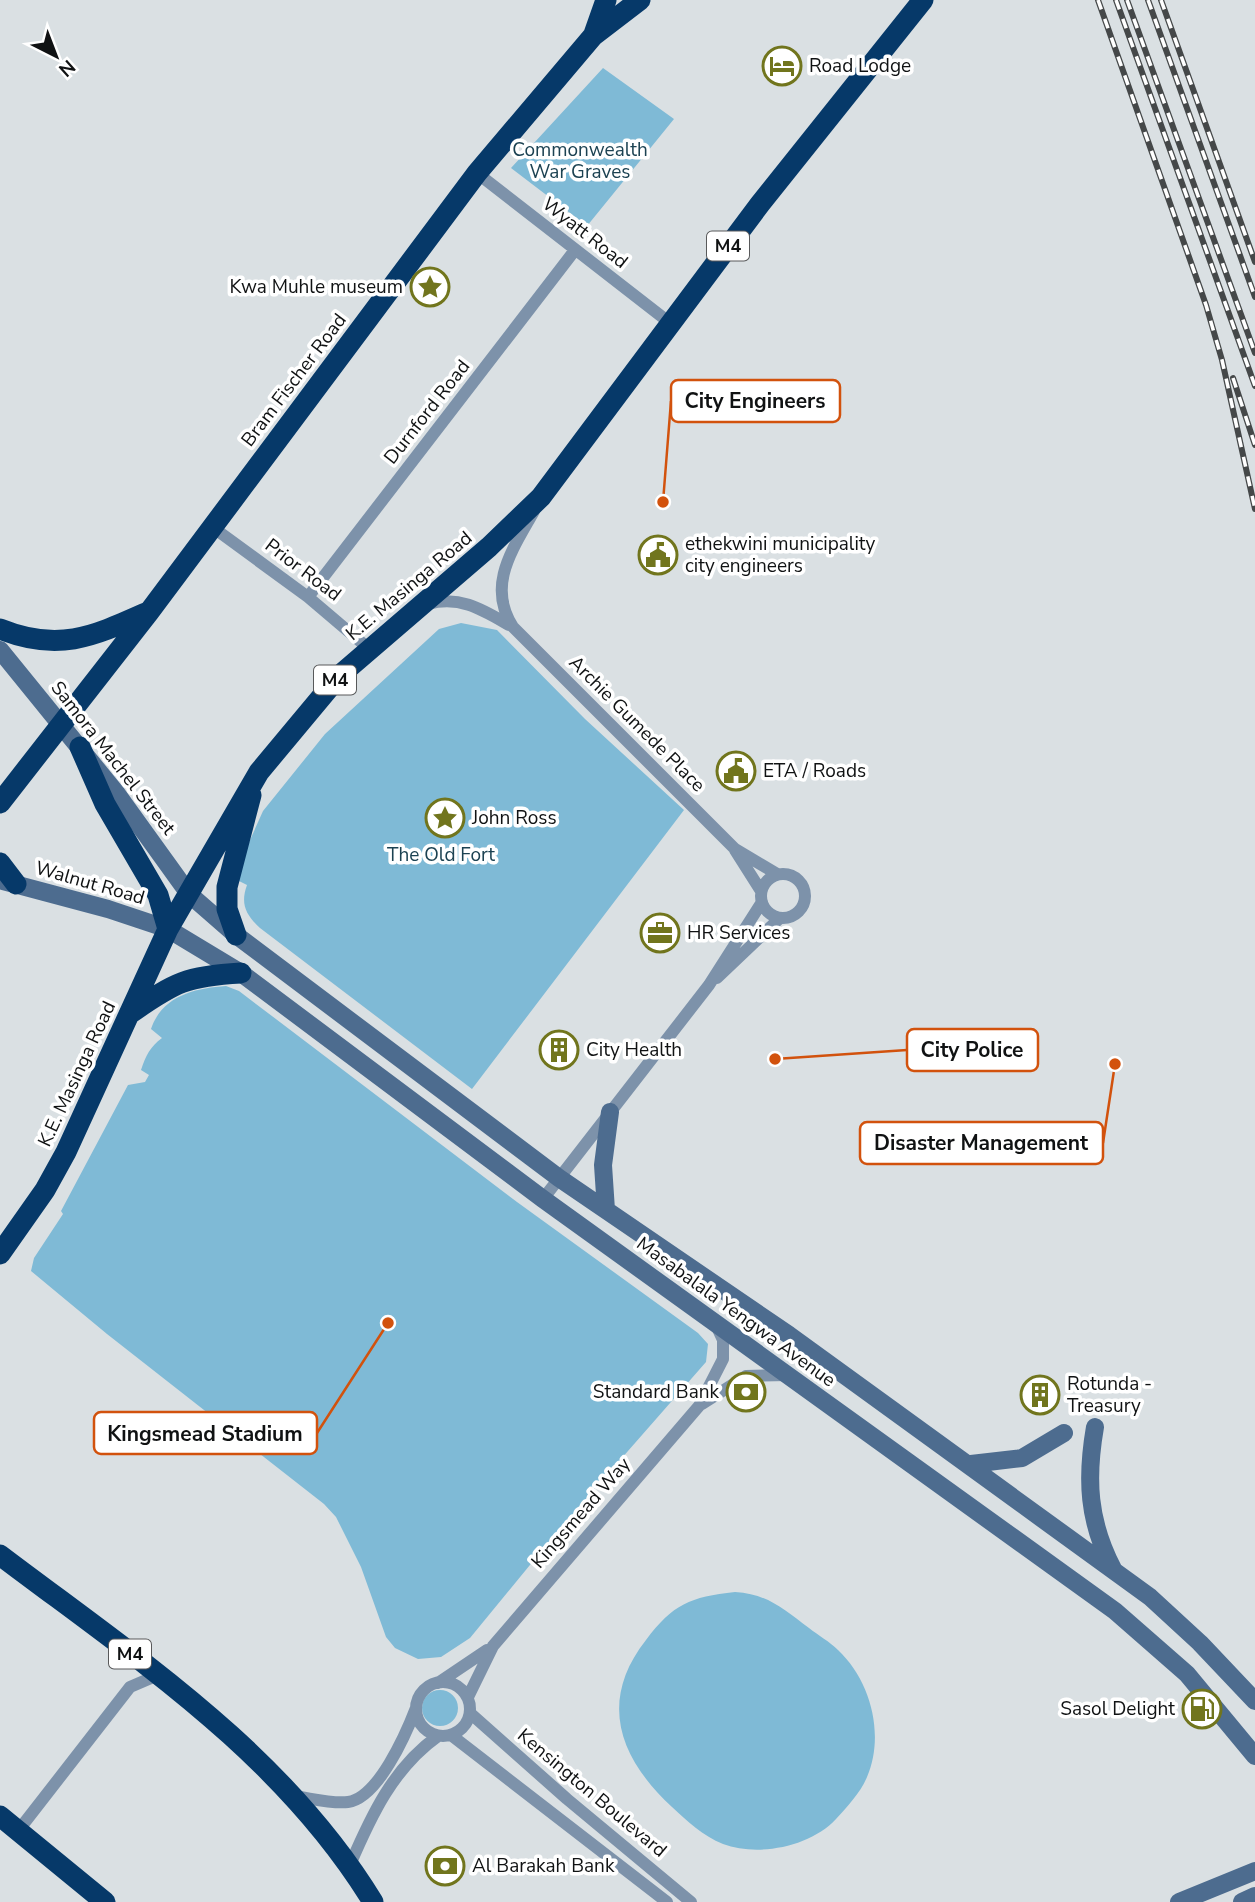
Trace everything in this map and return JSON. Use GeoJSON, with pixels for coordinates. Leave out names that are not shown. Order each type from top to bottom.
{"type":"FeatureCollection","features":[{"type":"Feature","properties":{"kind":"highway"},"geometry":{"type":"LineString","coordinates":[[593,36],[606,0]]}},
{"type":"Feature","properties":{"kind":"highway","name":"Bram Fischer Road"},"geometry":{"type":"LineString","coordinates":[[0,803],[149,612],[477,173],[593,36],[640,0]]}},
{"type":"Feature","properties":{"kind":"highway","name":"K.E. Masinga Road"},"geometry":{"type":"LineString","coordinates":[[0,1254],[45,1190],[66,1152],[168,929],[254,779],[310,707],[368,648],[489,547],[541,497],[670,323],[923,0]]}},
{"type":"Feature","properties":{"kind":"highway"},"geometry":{"type":"LineString","coordinates":[[0,629],[31,639],[56,642],[101,632],[149,612]]}},
{"type":"Feature","properties":{"kind":"highway"},"geometry":{"type":"LineString","coordinates":[[80,747],[105,804],[158,895],[168,929]]}},
{"type":"Feature","properties":{"kind":"highway"},"geometry":{"type":"LineString","coordinates":[[236,935],[226,909],[227,887],[254,779]]}},
{"type":"Feature","properties":{"kind":"highway"},"geometry":{"type":"LineString","coordinates":[[0,863],[8,882]]}},
{"type":"Feature","properties":{"kind":"highway"},"geometry":{"type":"LineString","coordinates":[[131,1013],[177,982],[206,975],[241,973]]}},
{"type":"Feature","properties":{"kind":"highway","name":"M4"},"geometry":{"type":"LineString","coordinates":[[0,1555],[158,1675],[257,1756],[350,1865],[373,1902]]}},
{"type":"Feature","properties":{"kind":"highway"},"geometry":{"type":"LineString","coordinates":[[0,1815],[105,1902]]}},
{"type":"Feature","properties":{"kind":"main road","name":"Samora Machel Street"},"geometry":{"type":"LineString","coordinates":[[0,650],[80,747],[189,894]]}},
{"type":"Feature","properties":{"kind":"main road","name":"Walnut Road"},"geometry":{"type":"LineString","coordinates":[[8,882],[168,929]]}},
{"type":"Feature","properties":{"kind":"main road","name":"Masabalala Yengwa Avenue"},"geometry":{"type":"LineString","coordinates":[[189,894],[236,935],[559,1178],[971,1464],[1150,1597],[1200,1643],[1255,1701]]}},
{"type":"Feature","properties":{"kind":"main road","name":"Masabalala Yengwa Avenue"},"geometry":{"type":"LineString","coordinates":[[168,929],[241,973],[543,1199],[1132,1625],[1187,1674],[1255,1756]]}},
{"type":"Feature","properties":{"kind":"main road"},"geometry":{"type":"LineString","coordinates":[[606,1210],[603,1165],[610,1112]]}},
{"type":"Feature","properties":{"kind":"main road"},"geometry":{"type":"LineString","coordinates":[[1095,1427],[1088,1474],[1090,1504],[1098,1536],[1115,1572]]}},
{"type":"Feature","properties":{"kind":"main road"},"geometry":{"type":"LineString","coordinates":[[971,1464],[1022,1458],[1064,1433]]}},
{"type":"Feature","properties":{"kind":"main road"},"geometry":{"type":"LineString","coordinates":[[1209,1892],[1255,1864]]}},
{"type":"Feature","properties":{"kind":"main road"},"geometry":{"type":"LineString","coordinates":[[1179,1902],[1255,1871]]}},
{"type":"Feature","properties":{"kind":"main road"},"geometry":{"type":"LineString","coordinates":[[1242,1902],[1255,1896]]}},
{"type":"Feature","properties":{"kind":"street","name":"Wyatt Road"},"geometry":{"type":"LineString","coordinates":[[477,173],[670,323]]}},
{"type":"Feature","properties":{"kind":"street","name":"Durnford Road"},"geometry":{"type":"LineString","coordinates":[[308,597],[575,250]]}},
{"type":"Feature","properties":{"kind":"street","name":"Archie Gumede Place"},"geometry":{"type":"LineString","coordinates":[[513,627],[501,602],[501,577],[541,497]]}},
{"type":"Feature","properties":{"kind":"street","name":"Prior Road"},"geometry":{"type":"LineString","coordinates":[[211,526],[308,597],[368,648]]}},
{"type":"Feature","properties":{"kind":"street","name":"Archie Gumede Place"},"geometry":{"type":"LineString","coordinates":[[417,607],[438,601],[469,603],[513,627],[735,849],[777,874]]}},
{"type":"Feature","properties":{"kind":"street","name":"Archie Gumede Place"},"geometry":{"type":"LineString","coordinates":[[735,849],[762,896]]}},
{"type":"Feature","properties":{"kind":"street"},"geometry":{"type":"LineString","coordinates":[[543,1199],[709,985],[762,896],[767,880],[777,874],[798,878],[806,896],[799,911],[790,917],[780,918],[768,912],[762,896]]}},
{"type":"Feature","properties":{"kind":"street"},"geometry":{"type":"LineString","coordinates":[[709,985],[780,918]]}},
{"type":"Feature","properties":{"kind":"street","name":"Kingsmead Way"},"geometry":{"type":"LineString","coordinates":[[468,1697],[493,1646],[699,1406],[715,1378],[725,1349],[714,1322]]}},
{"type":"Feature","properties":{"kind":"street","name":"Kingsmead Way"},"geometry":{"type":"LineString","coordinates":[[699,1406],[746,1376],[788,1375]]}},
{"type":"Feature","properties":{"kind":"street","name":"Kingsmead Way"},"geometry":{"type":"LineString","coordinates":[[437,1683],[493,1646]]}},
{"type":"Feature","properties":{"kind":"street"},"geometry":{"type":"LineString","coordinates":[[18,1831],[130,1687],[158,1675]]}},
{"type":"Feature","properties":{"kind":"street"},"geometry":{"type":"LineString","coordinates":[[293,1796],[341,1802],[359,1799],[391,1761],[420,1695],[437,1683],[452,1683],[468,1697],[470,1713],[464,1727],[420,1749],[402,1768],[375,1809],[350,1865]]}},
{"type":"Feature","properties":{"kind":"street"},"geometry":{"type":"LineString","coordinates":[[416,1709],[424,1728],[445,1735]]}},
{"type":"Feature","properties":{"kind":"street","name":"Kensington Boulevard"},"geometry":{"type":"LineString","coordinates":[[470,1713],[567,1799],[691,1902]]}},
{"type":"Feature","properties":{"kind":"street","name":"Kensington Boulevard"},"geometry":{"type":"LineString","coordinates":[[445,1735],[667,1902]]}},
{"type":"Feature","properties":{"kind":"green space","name":"Commonwealth War Graves"},"geometry":{"type":"Polygon","coordinates":[[[603,68],[674,119],[587,226],[511,168],[603,68]]]}},
{"type":"Feature","properties":{"kind":"green space","name":"The Old Fort"},"geometry":{"type":"Polygon","coordinates":[[[461,623],[497,630],[585,719],[684,810],[472,1089],[260,928],[244,904],[247,885],[233,878],[263,811],[325,734],[439,629],[461,623]]]}},
{"type":"Feature","properties":{"kind":"green space"},"geometry":{"type":"Polygon","coordinates":[[[226,986],[239,991],[517,1202],[698,1333],[708,1344],[706,1362],[557,1532],[470,1638],[441,1657],[418,1659],[395,1648],[386,1637],[361,1567],[336,1517],[324,1504],[31,1271],[34,1258],[63,1214],[61,1211],[128,1085],[145,1082],[149,1075],[141,1070],[149,1052],[162,1038],[151,1029],[156,1018],[171,1001],[181,996],[226,986]]]}},
{"type":"Feature","properties":{"kind":"green space"},"geometry":{"type":"Polygon","coordinates":[[[735,1592],[766,1599],[835,1647],[859,1677],[872,1709],[875,1744],[867,1777],[861,1788],[825,1829],[798,1843],[783,1847],[752,1850],[737,1848],[716,1841],[689,1823],[639,1769],[621,1728],[619,1707],[622,1685],[631,1663],[656,1628],[684,1604],[735,1592]]]}},
{"type":"Feature","properties":{"kind":"green space"},"geometry":{"type":"Polygon","coordinates":[[[440,1690],[453,1695],[458,1708],[453,1721],[440,1726],[427,1721],[422,1708],[427,1695],[440,1690]]]}},
{"type":"Feature","properties":{"kind":"railway"},"geometry":{"type":"LineString","coordinates":[[1098,0],[1206,305],[1222,360],[1255,509]]}},
{"type":"Feature","properties":{"kind":"railway"},"geometry":{"type":"LineString","coordinates":[[1116,0],[1255,386]]}},
{"type":"Feature","properties":{"kind":"railway"},"geometry":{"type":"LineString","coordinates":[[1127,0],[1255,353]]}},
{"type":"Feature","properties":{"kind":"railway"},"geometry":{"type":"LineString","coordinates":[[1148,0],[1255,297]]}},
{"type":"Feature","properties":{"kind":"railway"},"geometry":{"type":"LineString","coordinates":[[1161,0],[1255,262]]}},
{"type":"Feature","properties":{"kind":"railway"},"geometry":{"type":"LineString","coordinates":[[1233,378],[1255,445]]}},
{"type":"Feature","properties":{"kind":"place","name":"Road Lodge"},"geometry":{"type":"Point","coordinates":[782,66]}},
{"type":"Feature","properties":{"kind":"place","name":"Kwa Muhle museum"},"geometry":{"type":"Point","coordinates":[430,287]}},
{"type":"Feature","properties":{"kind":"place","name":"City Engineers"},"geometry":{"type":"Point","coordinates":[663,502]}},
{"type":"Feature","properties":{"kind":"place","name":"ethekwini municipality city engineers"},"geometry":{"type":"Point","coordinates":[658,555]}},
{"type":"Feature","properties":{"kind":"place","name":"ETA / Roads"},"geometry":{"type":"Point","coordinates":[736,771]}},
{"type":"Feature","properties":{"kind":"place","name":"John Ross"},"geometry":{"type":"Point","coordinates":[445,818]}},
{"type":"Feature","properties":{"kind":"place","name":"HR Services"},"geometry":{"type":"Point","coordinates":[660,933]}},
{"type":"Feature","properties":{"kind":"place","name":"City Health"},"geometry":{"type":"Point","coordinates":[559,1050]}},
{"type":"Feature","properties":{"kind":"place","name":"City Police"},"geometry":{"type":"Point","coordinates":[775,1059]}},
{"type":"Feature","properties":{"kind":"place","name":"Disaster Management"},"geometry":{"type":"Point","coordinates":[1115,1064]}},
{"type":"Feature","properties":{"kind":"place","name":"Kingsmead Stadium"},"geometry":{"type":"Point","coordinates":[388,1323]}},
{"type":"Feature","properties":{"kind":"place","name":"Standard Bank"},"geometry":{"type":"Point","coordinates":[746,1392]}},
{"type":"Feature","properties":{"kind":"place","name":"Rotunda - Treasury"},"geometry":{"type":"Point","coordinates":[1040,1395]}},
{"type":"Feature","properties":{"kind":"place","name":"Sasol Delight"},"geometry":{"type":"Point","coordinates":[1202,1709]}},
{"type":"Feature","properties":{"kind":"place","name":"Al Barakah Bank"},"geometry":{"type":"Point","coordinates":[445,1866]}}]}
